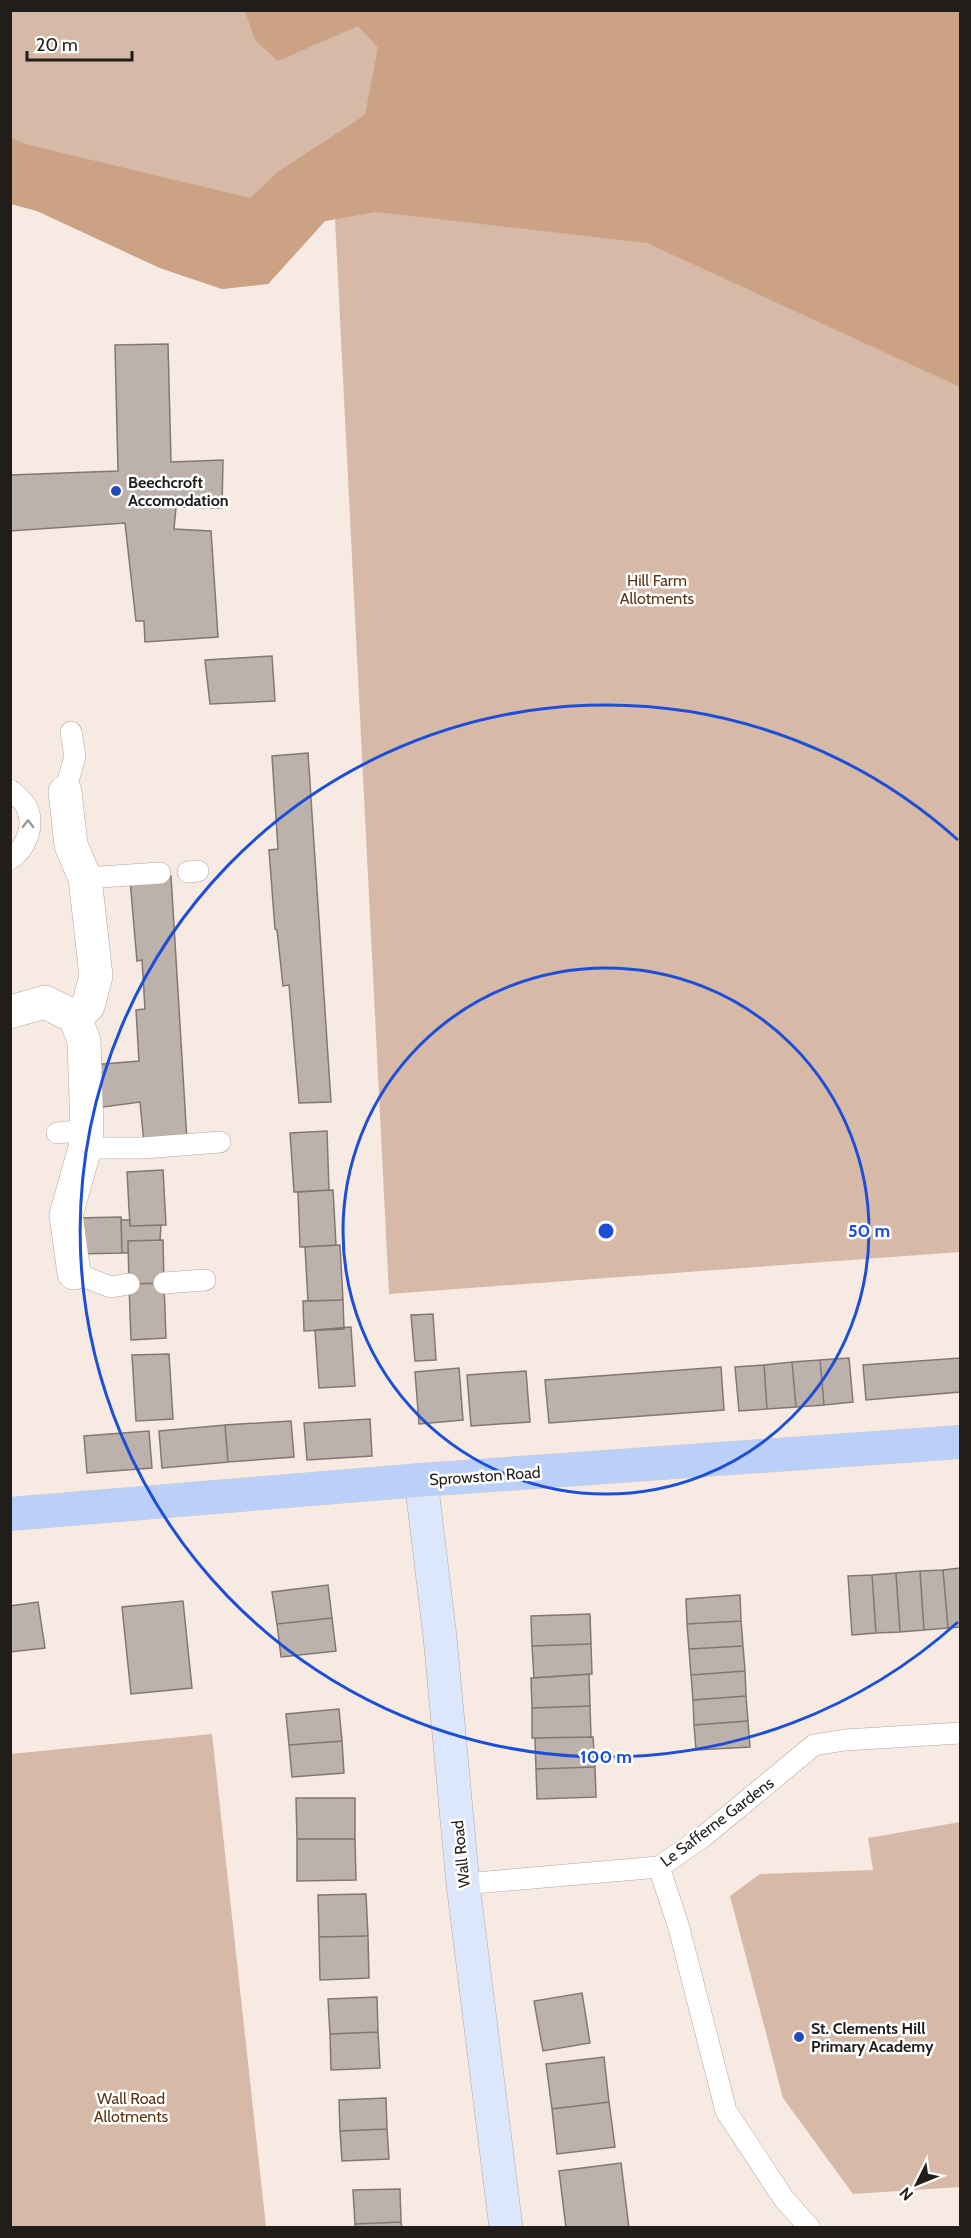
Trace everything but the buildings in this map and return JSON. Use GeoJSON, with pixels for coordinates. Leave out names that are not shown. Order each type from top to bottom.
{"type":"FeatureCollection","features":[{"type":"Feature","properties":{"kind":"main road","name":"Sprowston Road"},"geometry":{"type":"LineString","coordinates":[[10,1514],[422,1480],[960,1442]]}},
{"type":"Feature","properties":{"kind":"street"},"geometry":{"type":"LineString","coordinates":[[64,792],[71,845],[85,878],[96,976],[88,1006],[75,1017]]}},
{"type":"Feature","properties":{"kind":"street"},"geometry":{"type":"LineString","coordinates":[[10,1012],[45,1002],[75,1017],[84,1041],[76,1137],[66,1215],[74,1273]]}},
{"type":"Feature","properties":{"kind":"street","name":"Wall Road"},"geometry":{"type":"LineString","coordinates":[[422,1480],[440,1637],[463,1884],[506,2228]]}},
{"type":"Feature","properties":{"kind":"lane"},"geometry":{"type":"LineString","coordinates":[[64,792],[75,756],[71,732]]}},
{"type":"Feature","properties":{"kind":"lane"},"geometry":{"type":"LineString","coordinates":[[10,790],[27,806],[29,831],[25,844],[10,859]]}},
{"type":"Feature","properties":{"kind":"lane"},"geometry":{"type":"LineString","coordinates":[[85,878],[160,873]]}},
{"type":"Feature","properties":{"kind":"lane"},"geometry":{"type":"LineString","coordinates":[[76,1137],[142,1148],[220,1142]]}},
{"type":"Feature","properties":{"kind":"lane"},"geometry":{"type":"LineString","coordinates":[[74,1273],[111,1287],[129,1284]]}},
{"type":"Feature","properties":{"kind":"lane"},"geometry":{"type":"LineString","coordinates":[[164,1283],[205,1280]]}},
{"type":"Feature","properties":{"kind":"lane","name":"Le Safferne Gardens"},"geometry":{"type":"LineString","coordinates":[[463,1884],[659,1867],[704,1836],[814,1745],[845,1740],[960,1733]]}},
{"type":"Feature","properties":{"kind":"lane"},"geometry":{"type":"LineString","coordinates":[[659,1867],[681,1938],[726,2111],[784,2199],[810,2228]]}},
{"type":"Feature","properties":{"kind":"green space","name":"Hill Farm Allotments"},"geometry":{"type":"Polygon","coordinates":[[[10,11],[960,11],[960,1252],[389,1294],[335,219],[325,221],[268,284],[222,289],[160,268],[37,211],[11,204],[10,11]]]}},
{"type":"Feature","properties":{"kind":"green space","name":"Wall Road Allotments"},"geometry":{"type":"Polygon","coordinates":[[[212,1734],[266,2227],[11,2227],[11,1754],[212,1734]]]}},
{"type":"Feature","properties":{"kind":"green space"},"geometry":{"type":"Polygon","coordinates":[[[960,1822],[960,2187],[853,2194],[783,2098],[730,1896],[760,1874],[873,1870],[868,1838],[960,1822]]]}},
{"type":"Feature","properties":{"kind":"shaded area"},"geometry":{"type":"Polygon","coordinates":[[[245,11],[960,11],[960,387],[647,243],[377,212],[325,221],[268,284],[222,289],[160,268],[37,211],[11,204],[11,138],[25,144],[250,198],[279,171],[365,115],[378,48],[358,26],[278,61],[255,40],[245,11]]]}},
{"type":"Feature","properties":{"kind":"place","name":"Beechcroft Accomodation"},"geometry":{"type":"Point","coordinates":[116,491]}},
{"type":"Feature","properties":{"kind":"place","name":"St. Clements Hill Primary Academy"},"geometry":{"type":"Point","coordinates":[799,2037]}}]}
